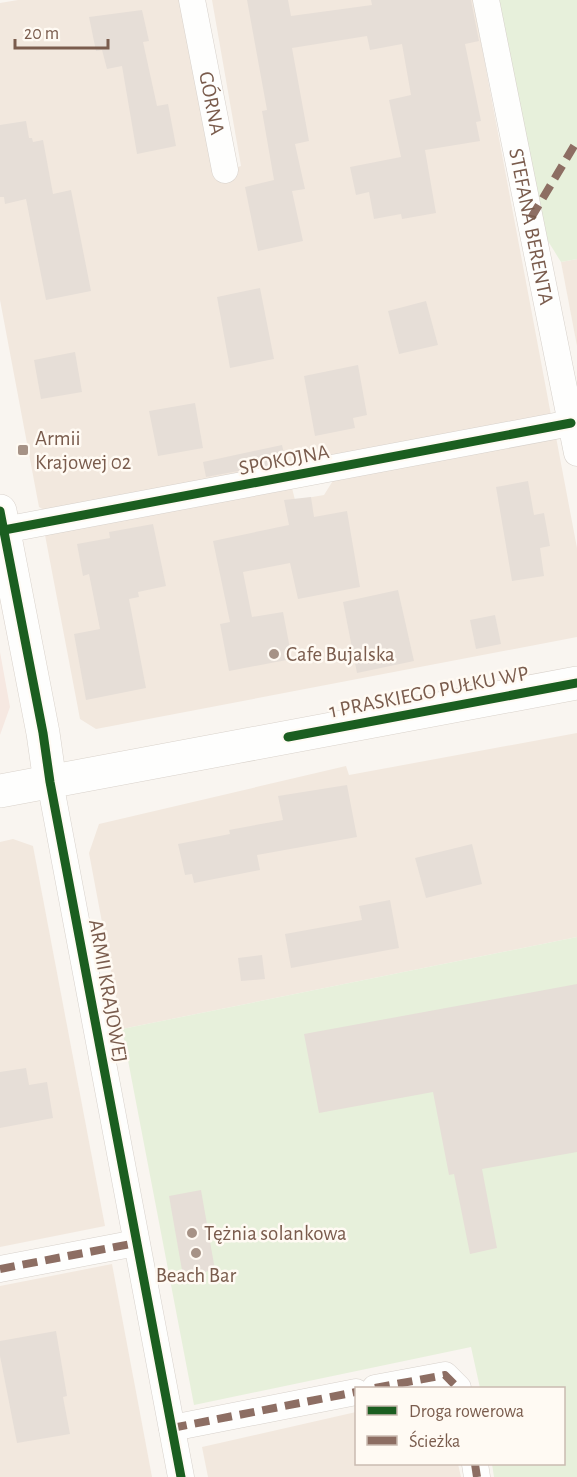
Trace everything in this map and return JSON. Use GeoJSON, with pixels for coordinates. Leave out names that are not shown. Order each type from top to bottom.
{"type":"FeatureCollection","features":[{"type":"Feature","properties":{"kind":"street","name":"GÓRNA"},"geometry":{"type":"LineString","coordinates":[[192,0],[225,170]]}},
{"type":"Feature","properties":{"kind":"street","name":"STEFANA BERENTA"},"geometry":{"type":"LineString","coordinates":[[486,0],[577,453]]}},
{"type":"Feature","properties":{"kind":"street","name":"SPOKOJNA"},"geometry":{"type":"LineString","coordinates":[[2,521],[571,423]]}},
{"type":"Feature","properties":{"kind":"street","name":"ARMII KRAJOWEJ"},"geometry":{"type":"LineString","coordinates":[[2,521],[181,1477]]}},
{"type":"Feature","properties":{"kind":"street","name":"1 PRASKIEGO PUŁKU WP"},"geometry":{"type":"LineString","coordinates":[[0,791],[577,683]]}},
{"type":"Feature","properties":{"kind":"street"},"geometry":{"type":"LineString","coordinates":[[0,1269],[136,1243]]}},
{"type":"Feature","properties":{"kind":"street"},"geometry":{"type":"LineString","coordinates":[[385,1387],[445,1375],[456,1387]]}},
{"type":"Feature","properties":{"kind":"street"},"geometry":{"type":"LineString","coordinates":[[172,1428],[355,1392]]}},
{"type":"Feature","properties":{"kind":"shaded area"},"geometry":{"type":"Polygon","coordinates":[[[18,0],[184,0],[215,174],[241,166],[212,0],[473,0],[551,415],[49,513],[39,507],[0,300],[0,3],[18,0]]]}},
{"type":"Feature","properties":{"kind":"shaded area"},"geometry":{"type":"Polygon","coordinates":[[[577,259],[577,346],[561,262],[577,259]]]}},
{"type":"Feature","properties":{"kind":"shaded area"},"geometry":{"type":"Polygon","coordinates":[[[556,437],[577,548],[577,637],[96,729],[80,719],[45,535],[292,488],[295,500],[324,495],[334,479],[556,437]]]}},
{"type":"Feature","properties":{"kind":"shaded area"},"geometry":{"type":"Polygon","coordinates":[[[0,652],[10,707],[0,735],[0,652]]]}},
{"type":"Feature","properties":{"kind":"shaded area"},"geometry":{"type":"Polygon","coordinates":[[[577,733],[577,937],[122,1029],[89,853],[99,824],[346,766],[349,775],[577,733]]]}},
{"type":"Feature","properties":{"kind":"shaded area"},"geometry":{"type":"Polygon","coordinates":[[[13,839],[33,846],[105,1226],[0,1247],[0,842],[13,839]]]}},
{"type":"Feature","properties":{"kind":"shaded area"},"geometry":{"type":"Polygon","coordinates":[[[112,1264],[152,1477],[0,1477],[0,1286],[112,1264]]]}},
{"type":"Feature","properties":{"kind":"shaded area"},"geometry":{"type":"Polygon","coordinates":[[[355,1412],[355,1465],[458,1465],[461,1477],[208,1477],[202,1447],[355,1412]]]}},
{"type":"Feature","properties":{"kind":"green space"},"geometry":{"type":"Polygon","coordinates":[[[494,0],[577,0],[577,259],[561,262],[543,233],[494,0]]]}},
{"type":"Feature","properties":{"kind":"green space"},"geometry":{"type":"Polygon","coordinates":[[[577,937],[577,1477],[494,1477],[492,1465],[565,1465],[565,1387],[480,1387],[471,1347],[194,1405],[122,1029],[577,937]]]}},
{"type":"Feature","properties":{"kind":"building"},"geometry":{"type":"Polygon","coordinates":[[[247,0],[288,0],[291,16],[372,5],[371,0],[471,0],[479,41],[465,44],[481,121],[476,122],[480,141],[425,150],[436,213],[402,219],[401,214],[374,219],[369,192],[356,195],[350,167],[401,157],[389,100],[411,95],[402,44],[370,50],[367,36],[292,48],[309,141],[295,144],[305,189],[292,191],[303,241],[258,251],[245,187],[274,180],[262,111],[267,110],[247,0]]]}},
{"type":"Feature","properties":{"kind":"building"},"geometry":{"type":"Polygon","coordinates":[[[142,10],[149,41],[143,42],[157,106],[168,104],[176,146],[137,154],[122,66],[107,69],[102,50],[96,51],[89,17],[142,10]]]}},
{"type":"Feature","properties":{"kind":"building"},"geometry":{"type":"Polygon","coordinates":[[[26,121],[29,138],[32,138],[33,142],[43,140],[53,194],[71,190],[91,291],[46,300],[26,199],[5,204],[4,197],[0,197],[0,125],[26,121]]]}},
{"type":"Feature","properties":{"kind":"building"},"geometry":{"type":"Polygon","coordinates":[[[260,288],[274,359],[230,368],[217,297],[260,288]]]}},
{"type":"Feature","properties":{"kind":"building"},"geometry":{"type":"Polygon","coordinates":[[[426,301],[438,345],[399,354],[388,311],[426,301]]]}},
{"type":"Feature","properties":{"kind":"building"},"geometry":{"type":"Polygon","coordinates":[[[75,352],[82,392],[41,399],[34,360],[75,352]]]}},
{"type":"Feature","properties":{"kind":"building"},"geometry":{"type":"Polygon","coordinates":[[[358,365],[367,415],[353,418],[355,428],[315,436],[304,376],[358,365]]]}},
{"type":"Feature","properties":{"kind":"building"},"geometry":{"type":"Polygon","coordinates":[[[195,403],[203,448],[158,456],[149,411],[195,403]]]}},
{"type":"Feature","properties":{"kind":"building"},"geometry":{"type":"Polygon","coordinates":[[[282,445],[286,462],[206,477],[203,462],[282,445]]]}},
{"type":"Feature","properties":{"kind":"building"},"geometry":{"type":"Polygon","coordinates":[[[528,481],[534,515],[544,513],[550,546],[540,548],[544,576],[512,581],[496,487],[528,481]]]}},
{"type":"Feature","properties":{"kind":"building"},"geometry":{"type":"Polygon","coordinates":[[[311,497],[314,517],[347,511],[360,587],[298,599],[290,563],[243,572],[252,617],[283,612],[292,659],[229,671],[220,624],[230,622],[213,541],[289,525],[284,500],[311,497]]]}},
{"type":"Feature","properties":{"kind":"building"},"geometry":{"type":"Polygon","coordinates":[[[153,524],[166,586],[138,592],[139,597],[129,599],[146,688],[86,700],[74,634],[100,629],[89,574],[83,576],[77,544],[110,538],[109,532],[153,524]]]}},
{"type":"Feature","properties":{"kind":"building"},"geometry":{"type":"Polygon","coordinates":[[[398,590],[414,661],[357,673],[343,602],[398,590]]]}},
{"type":"Feature","properties":{"kind":"building"},"geometry":{"type":"Polygon","coordinates":[[[495,615],[501,644],[476,649],[470,620],[495,615]]]}},
{"type":"Feature","properties":{"kind":"building"},"geometry":{"type":"Polygon","coordinates":[[[347,785],[357,837],[257,855],[260,870],[194,883],[192,874],[185,875],[178,844],[230,834],[229,830],[283,820],[278,796],[347,785]]]}},
{"type":"Feature","properties":{"kind":"building"},"geometry":{"type":"Polygon","coordinates":[[[472,844],[482,884],[426,898],[415,858],[472,844]]]}},
{"type":"Feature","properties":{"kind":"building"},"geometry":{"type":"Polygon","coordinates":[[[390,900],[399,948],[291,968],[285,934],[362,920],[359,906],[390,900]]]}},
{"type":"Feature","properties":{"kind":"building"},"geometry":{"type":"Polygon","coordinates":[[[262,955],[265,979],[241,981],[238,958],[262,955]]]}},
{"type":"Feature","properties":{"kind":"building"},"geometry":{"type":"Polygon","coordinates":[[[577,984],[577,1152],[482,1169],[497,1248],[470,1254],[454,1174],[449,1175],[433,1092],[319,1113],[304,1034],[577,984]]]}},
{"type":"Feature","properties":{"kind":"building"},"geometry":{"type":"Polygon","coordinates":[[[26,1068],[29,1085],[47,1082],[53,1118],[0,1128],[0,1072],[26,1068]]]}},
{"type":"Feature","properties":{"kind":"building","name":"Tężnia solankowa"},"geometry":{"type":"Polygon","coordinates":[[[201,1190],[215,1270],[183,1276],[169,1196],[201,1190]]]}},
{"type":"Feature","properties":{"kind":"building"},"geometry":{"type":"Polygon","coordinates":[[[56,1331],[67,1396],[63,1397],[70,1434],[17,1443],[0,1356],[0,1341],[56,1331]]]}},
{"type":"Feature","properties":{"kind":"marked path"},"geometry":{"type":"LineString","coordinates":[[531,218],[577,141]]}},
{"type":"Feature","properties":{"kind":"marked path"},"geometry":{"type":"LineString","coordinates":[[0,1269],[136,1243]]}},
{"type":"Feature","properties":{"kind":"marked path"},"geometry":{"type":"LineString","coordinates":[[380,1387],[445,1375],[457,1387]]}},
{"type":"Feature","properties":{"kind":"marked path"},"geometry":{"type":"LineString","coordinates":[[172,1428],[355,1392]]}},
{"type":"Feature","properties":{"kind":"marked path"},"geometry":{"type":"LineString","coordinates":[[475,1465],[477,1477]]}},
{"type":"Feature","properties":{"kind":"cycle path"},"geometry":{"type":"LineString","coordinates":[[4,530],[571,423]]}},
{"type":"Feature","properties":{"kind":"cycle path"},"geometry":{"type":"LineString","coordinates":[[0,511],[181,1477]]}},
{"type":"Feature","properties":{"kind":"cycle path"},"geometry":{"type":"LineString","coordinates":[[288,737],[577,683]]}},
{"type":"Feature","properties":{"kind":"place","name":"Armii Krajowej 02"},"geometry":{"type":"Point","coordinates":[23,450]}},
{"type":"Feature","properties":{"kind":"place","name":"Cafe Bujalska"},"geometry":{"type":"Point","coordinates":[274,654]}},
{"type":"Feature","properties":{"kind":"place","name":"Tężnia solankowa"},"geometry":{"type":"Point","coordinates":[192,1233]}},
{"type":"Feature","properties":{"kind":"place","name":"Beach Bar"},"geometry":{"type":"Point","coordinates":[196,1253]}}]}
